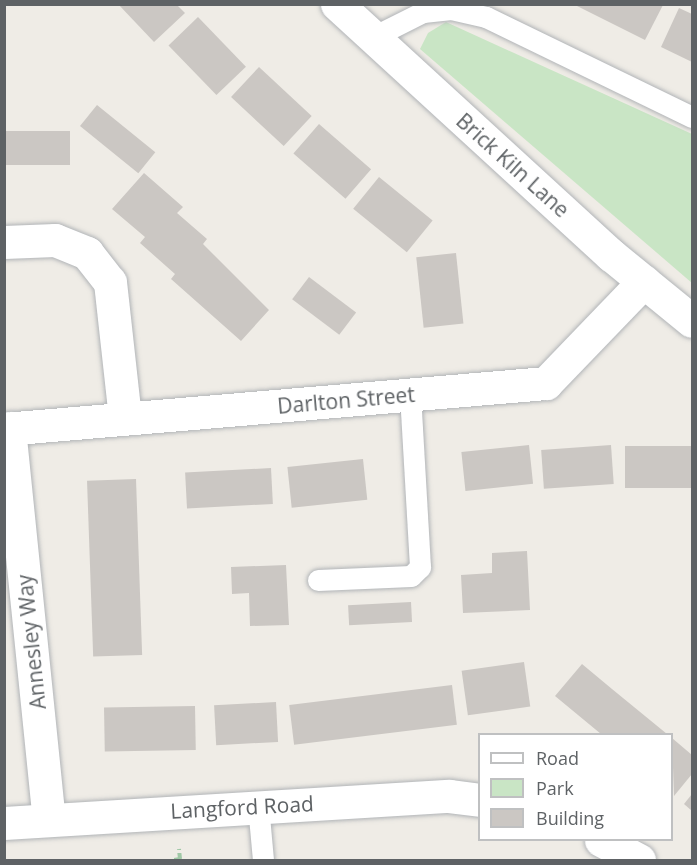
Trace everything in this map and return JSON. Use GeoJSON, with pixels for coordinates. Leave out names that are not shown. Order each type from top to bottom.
{"type":"FeatureCollection","features":[{"type":"Feature","properties":{"kind":"street","name":"Brick Kiln Lane"},"geometry":{"type":"LineString","coordinates":[[337,4],[644,281],[693,321]]}},
{"type":"Feature","properties":{"kind":"street"},"geometry":{"type":"LineString","coordinates":[[4,242],[55,240],[87,253],[110,282],[125,418]]}},
{"type":"Feature","properties":{"kind":"street","name":"Darlton Street"},"geometry":{"type":"LineString","coordinates":[[7,429],[546,383],[644,281]]}},
{"type":"Feature","properties":{"kind":"street","name":"Annesley Way"},"geometry":{"type":"LineString","coordinates":[[7,429],[49,819]]}},
{"type":"Feature","properties":{"kind":"street","name":"Langford Road"},"geometry":{"type":"LineString","coordinates":[[4,823],[258,805],[449,796],[478,800]]}},
{"type":"Feature","properties":{"kind":"street"},"geometry":{"type":"LineString","coordinates":[[603,841],[639,861]]}},
{"type":"Feature","properties":{"kind":"lane"},"geometry":{"type":"LineString","coordinates":[[373,38],[423,12],[451,9],[486,17],[693,117]]}},
{"type":"Feature","properties":{"kind":"lane"},"geometry":{"type":"LineString","coordinates":[[318,580],[411,576],[420,567],[410,395]]}},
{"type":"Feature","properties":{"kind":"lane"},"geometry":{"type":"LineString","coordinates":[[258,805],[263,861]]}},
{"type":"Feature","properties":{"kind":"path"},"geometry":{"type":"LineString","coordinates":[[174,861],[180,859],[179,848]]}},
{"type":"Feature","properties":{"kind":"green space"},"geometry":{"type":"Polygon","coordinates":[[[446,22],[692,134],[692,283],[420,49],[428,33],[446,22]]]}},
{"type":"Feature","properties":{"kind":"building"},"geometry":{"type":"Polygon","coordinates":[[[118,4],[176,4],[185,13],[154,42],[118,4]]]}},
{"type":"Feature","properties":{"kind":"building"},"geometry":{"type":"Polygon","coordinates":[[[575,5],[663,5],[645,40],[575,5]]]}},
{"type":"Feature","properties":{"kind":"building"},"geometry":{"type":"Polygon","coordinates":[[[679,8],[692,14],[692,62],[661,47],[679,8]]]}},
{"type":"Feature","properties":{"kind":"building"},"geometry":{"type":"Polygon","coordinates":[[[198,17],[246,67],[216,95],[169,45],[198,17]]]}},
{"type":"Feature","properties":{"kind":"building"},"geometry":{"type":"Polygon","coordinates":[[[259,67],[312,116],[284,146],[231,97],[259,67]]]}},
{"type":"Feature","properties":{"kind":"building"},"geometry":{"type":"Polygon","coordinates":[[[97,105],[155,152],[138,173],[80,126],[97,105]]]}},
{"type":"Feature","properties":{"kind":"building"},"geometry":{"type":"Polygon","coordinates":[[[319,124],[371,169],[345,199],[293,153],[319,124]]]}},
{"type":"Feature","properties":{"kind":"building"},"geometry":{"type":"Polygon","coordinates":[[[4,131],[70,131],[70,165],[4,165],[4,131]]]}},
{"type":"Feature","properties":{"kind":"building"},"geometry":{"type":"Polygon","coordinates":[[[144,173],[183,207],[177,213],[207,239],[203,244],[269,310],[241,341],[171,279],[175,274],[140,243],[145,237],[112,209],[144,173]]]}},
{"type":"Feature","properties":{"kind":"building"},"geometry":{"type":"Polygon","coordinates":[[[379,177],[433,220],[407,252],[353,209],[379,177]]]}},
{"type":"Feature","properties":{"kind":"building"},"geometry":{"type":"Polygon","coordinates":[[[456,253],[463,324],[424,328],[416,257],[456,253]]]}},
{"type":"Feature","properties":{"kind":"building"},"geometry":{"type":"Polygon","coordinates":[[[309,277],[356,313],[339,335],[292,299],[309,277]]]}},
{"type":"Feature","properties":{"kind":"building"},"geometry":{"type":"Polygon","coordinates":[[[529,445],[533,484],[465,491],[461,452],[529,445]]]}},
{"type":"Feature","properties":{"kind":"building"},"geometry":{"type":"Polygon","coordinates":[[[611,445],[614,484],[544,489],[541,450],[611,445]]]}},
{"type":"Feature","properties":{"kind":"building"},"geometry":{"type":"Polygon","coordinates":[[[625,446],[692,446],[692,488],[625,488],[625,446]]]}},
{"type":"Feature","properties":{"kind":"building"},"geometry":{"type":"Polygon","coordinates":[[[363,459],[367,500],[292,508],[287,467],[363,459]]]}},
{"type":"Feature","properties":{"kind":"building"},"geometry":{"type":"Polygon","coordinates":[[[271,468],[273,504],[187,508],[185,473],[271,468]]]}},
{"type":"Feature","properties":{"kind":"building"},"geometry":{"type":"Polygon","coordinates":[[[136,479],[142,655],[93,657],[87,481],[136,479]]]}},
{"type":"Feature","properties":{"kind":"building"},"geometry":{"type":"Polygon","coordinates":[[[527,551],[530,610],[463,613],[461,575],[492,573],[492,553],[527,551]]]}},
{"type":"Feature","properties":{"kind":"building"},"geometry":{"type":"Polygon","coordinates":[[[286,565],[289,625],[250,626],[249,593],[232,594],[231,567],[286,565]]]}},
{"type":"Feature","properties":{"kind":"building"},"geometry":{"type":"Polygon","coordinates":[[[411,602],[412,622],[349,625],[348,605],[411,602]]]}},
{"type":"Feature","properties":{"kind":"building"},"geometry":{"type":"Polygon","coordinates":[[[524,662],[530,707],[468,715],[462,671],[524,662]]]}},
{"type":"Feature","properties":{"kind":"building"},"geometry":{"type":"Polygon","coordinates":[[[582,664],[666,733],[600,733],[555,696],[582,664]]]}},
{"type":"Feature","properties":{"kind":"building"},"geometry":{"type":"Polygon","coordinates":[[[452,685],[457,725],[294,745],[289,705],[452,685]]]}},
{"type":"Feature","properties":{"kind":"building"},"geometry":{"type":"Polygon","coordinates":[[[276,702],[278,742],[216,745],[214,705],[276,702]]]}},
{"type":"Feature","properties":{"kind":"building"},"geometry":{"type":"Polygon","coordinates":[[[195,706],[196,750],[105,752],[104,708],[195,706]]]}},
{"type":"Feature","properties":{"kind":"building"},"geometry":{"type":"Polygon","coordinates":[[[673,739],[692,755],[692,774],[674,796],[673,739]]]}},
{"type":"Feature","properties":{"kind":"building"},"geometry":{"type":"Polygon","coordinates":[[[692,794],[692,811],[684,804],[692,794]]]}}]}
